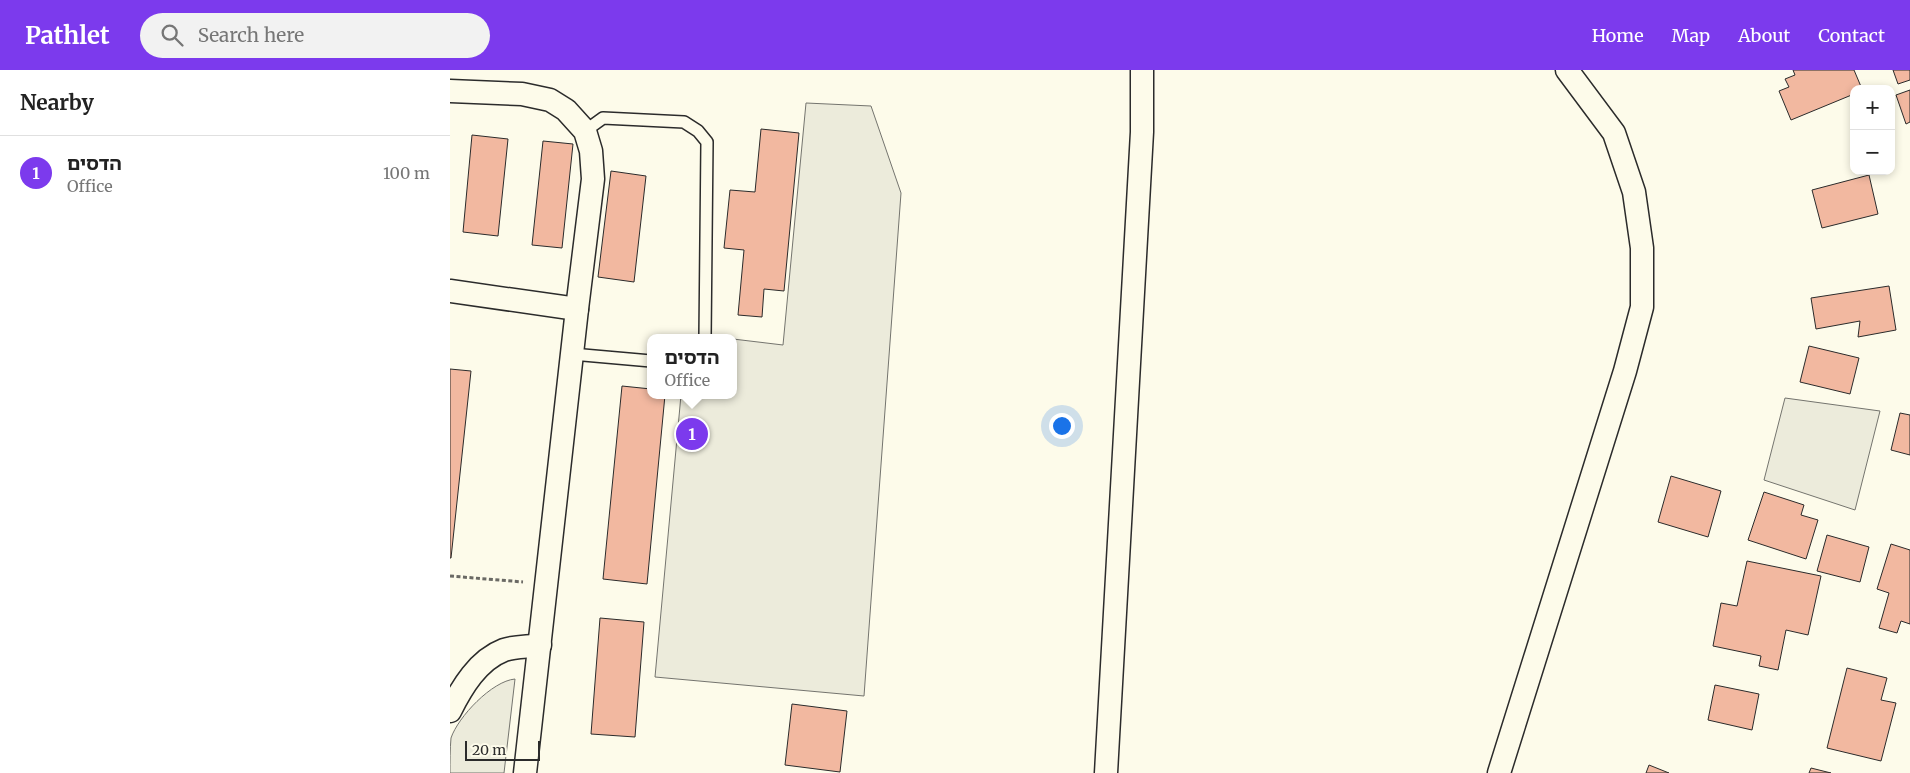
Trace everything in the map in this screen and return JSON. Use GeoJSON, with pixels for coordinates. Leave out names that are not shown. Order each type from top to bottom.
{"type":"FeatureCollection","features":[{"type":"Feature","properties":{"kind":"street"},"geometry":{"type":"LineString","coordinates":[[1106,773],[1142,132],[1142,70]]}},
{"type":"Feature","properties":{"kind":"street"},"geometry":{"type":"LineString","coordinates":[[1499,773],[1625,372],[1642,307],[1642,248],[1634,192],[1614,133],[1567,70]]}},
{"type":"Feature","properties":{"kind":"street"},"geometry":{"type":"LineString","coordinates":[[450,91],[522,94],[550,100],[566,110],[585,131],[591,151],[593,179],[525,773]]}},
{"type":"Feature","properties":{"kind":"street"},"geometry":{"type":"LineString","coordinates":[[450,291],[577,310]]}},
{"type":"Feature","properties":{"kind":"street"},"geometry":{"type":"LineString","coordinates":[[450,711],[461,690],[485,660],[505,650],[540,646]]}},
{"type":"Feature","properties":{"kind":"lane"},"geometry":{"type":"LineString","coordinates":[[585,131],[603,118],[684,122],[698,131],[707,142],[705,334]]}},
{"type":"Feature","properties":{"kind":"lane"},"geometry":{"type":"LineString","coordinates":[[572,354],[647,360]]}},
{"type":"Feature","properties":{"kind":"path"},"geometry":{"type":"LineString","coordinates":[[450,576],[546,583]]}},
{"type":"Feature","properties":{"kind":"shaded area"},"geometry":{"type":"Polygon","coordinates":[[[806,103],[871,106],[901,193],[864,696],[655,677],[681,399],[737,399],[737,339],[783,345],[806,103]]]}},
{"type":"Feature","properties":{"kind":"shaded area"},"geometry":{"type":"Polygon","coordinates":[[[1785,398],[1880,411],[1855,510],[1764,480],[1785,398]]]}},
{"type":"Feature","properties":{"kind":"shaded area"},"geometry":{"type":"Polygon","coordinates":[[[515,679],[504,773],[450,773],[451,738],[461,720],[486,693],[506,681],[515,679]]]}},
{"type":"Feature","properties":{"kind":"building"},"geometry":{"type":"Polygon","coordinates":[[[1793,70],[1854,70],[1860,85],[1850,85],[1850,96],[1791,120],[1779,91],[1789,87],[1785,79],[1795,75],[1793,70]]]}},
{"type":"Feature","properties":{"kind":"building"},"geometry":{"type":"Polygon","coordinates":[[[1893,70],[1910,70],[1910,80],[1898,84],[1893,70]]]}},
{"type":"Feature","properties":{"kind":"building"},"geometry":{"type":"Polygon","coordinates":[[[1910,90],[1910,122],[1906,124],[1896,95],[1910,90]]]}},
{"type":"Feature","properties":{"kind":"building"},"geometry":{"type":"Polygon","coordinates":[[[761,129],[799,133],[784,291],[764,289],[762,317],[738,315],[744,250],[724,248],[730,190],[755,192],[761,129]]]}},
{"type":"Feature","properties":{"kind":"building"},"geometry":{"type":"Polygon","coordinates":[[[472,135],[508,139],[498,236],[463,232],[472,135]]]}},
{"type":"Feature","properties":{"kind":"building"},"geometry":{"type":"Polygon","coordinates":[[[543,141],[573,144],[562,248],[532,245],[543,141]]]}},
{"type":"Feature","properties":{"kind":"building"},"geometry":{"type":"Polygon","coordinates":[[[611,171],[646,176],[634,282],[598,277],[611,171]]]}},
{"type":"Feature","properties":{"kind":"building"},"geometry":{"type":"Polygon","coordinates":[[[1869,175],[1878,214],[1822,228],[1812,190],[1869,175]]]}},
{"type":"Feature","properties":{"kind":"building"},"geometry":{"type":"Polygon","coordinates":[[[1889,286],[1896,330],[1858,337],[1860,321],[1816,329],[1811,298],[1889,286]]]}},
{"type":"Feature","properties":{"kind":"building"},"geometry":{"type":"Polygon","coordinates":[[[1809,346],[1859,358],[1850,394],[1800,382],[1809,346]]]}},
{"type":"Feature","properties":{"kind":"building"},"geometry":{"type":"Polygon","coordinates":[[[450,369],[471,371],[451,558],[450,558],[450,369]]]}},
{"type":"Feature","properties":{"kind":"building"},"geometry":{"type":"Polygon","coordinates":[[[622,386],[647,389],[647,399],[665,399],[647,584],[603,579],[622,386]]]}},
{"type":"Feature","properties":{"kind":"building"},"geometry":{"type":"Polygon","coordinates":[[[1900,413],[1910,415],[1910,455],[1891,450],[1900,413]]]}},
{"type":"Feature","properties":{"kind":"building"},"geometry":{"type":"Polygon","coordinates":[[[1671,476],[1721,491],[1708,537],[1658,522],[1671,476]]]}},
{"type":"Feature","properties":{"kind":"building"},"geometry":{"type":"Polygon","coordinates":[[[1764,492],[1804,505],[1801,515],[1818,520],[1806,559],[1748,540],[1764,492]]]}},
{"type":"Feature","properties":{"kind":"building"},"geometry":{"type":"Polygon","coordinates":[[[1827,535],[1869,547],[1860,582],[1817,571],[1827,535]]]}},
{"type":"Feature","properties":{"kind":"building"},"geometry":{"type":"Polygon","coordinates":[[[1891,544],[1910,550],[1910,624],[1901,621],[1897,633],[1879,628],[1889,593],[1877,589],[1891,544]]]}},
{"type":"Feature","properties":{"kind":"building"},"geometry":{"type":"Polygon","coordinates":[[[1747,561],[1821,576],[1808,635],[1786,630],[1778,670],[1759,666],[1761,656],[1713,646],[1721,603],[1737,606],[1747,561]]]}},
{"type":"Feature","properties":{"kind":"building"},"geometry":{"type":"Polygon","coordinates":[[[600,618],[644,622],[635,737],[591,734],[600,618]]]}},
{"type":"Feature","properties":{"kind":"building"},"geometry":{"type":"Polygon","coordinates":[[[1847,668],[1887,678],[1881,700],[1896,703],[1881,761],[1827,748],[1847,668]]]}},
{"type":"Feature","properties":{"kind":"building"},"geometry":{"type":"Polygon","coordinates":[[[1715,685],[1759,694],[1752,730],[1708,720],[1715,685]]]}},
{"type":"Feature","properties":{"kind":"building"},"geometry":{"type":"Polygon","coordinates":[[[792,704],[847,711],[840,772],[785,765],[792,704]]]}},
{"type":"Feature","properties":{"kind":"building"},"geometry":{"type":"Polygon","coordinates":[[[1649,765],[1669,773],[1646,773],[1649,765]]]}},
{"type":"Feature","properties":{"kind":"building"},"geometry":{"type":"Polygon","coordinates":[[[1811,768],[1831,773],[1809,773],[1811,768]]]}},
{"type":"Feature","properties":{"kind":"place","name":"הדסים"},"geometry":{"type":"Point","coordinates":[692,434]}}]}
